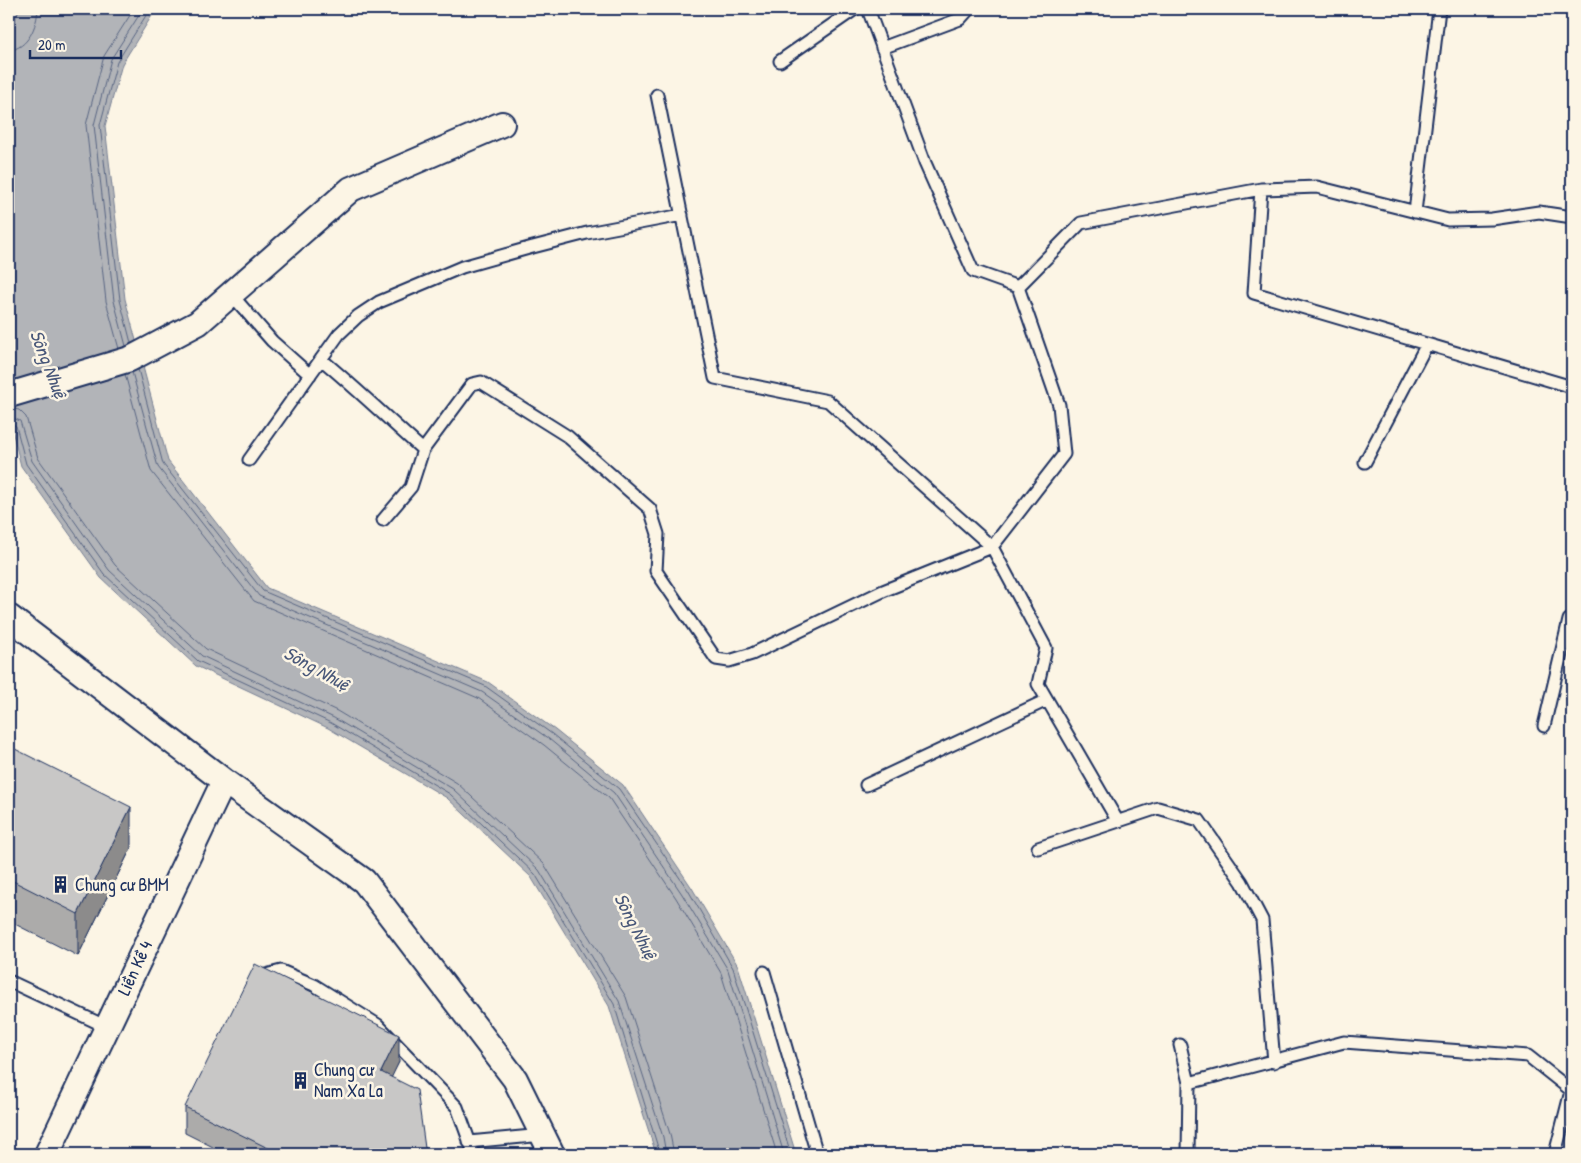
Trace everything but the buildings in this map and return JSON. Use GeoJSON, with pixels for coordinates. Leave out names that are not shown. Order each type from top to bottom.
{"type":"FeatureCollection","features":[{"type":"Feature","properties":{"kind":"street"},"geometry":{"type":"LineString","coordinates":[[9,395],[130,358],[198,323],[351,189],[502,124]]}},
{"type":"Feature","properties":{"kind":"street"},"geometry":{"type":"LineString","coordinates":[[9,617],[224,781],[364,881],[515,1079],[548,1145]]}},
{"type":"Feature","properties":{"kind":"street","name":"Liền Kề 4"},"geometry":{"type":"LineString","coordinates":[[47,1154],[224,781]]}},
{"type":"Feature","properties":{"kind":"lane"},"geometry":{"type":"LineString","coordinates":[[780,61],[855,9]]}},
{"type":"Feature","properties":{"kind":"lane"},"geometry":{"type":"LineString","coordinates":[[868,9],[925,162],[973,271],[1018,287]]}},
{"type":"Feature","properties":{"kind":"lane"},"geometry":{"type":"LineString","coordinates":[[882,48],[960,19],[969,9]]}},
{"type":"Feature","properties":{"kind":"lane"},"geometry":{"type":"LineString","coordinates":[[1415,212],[1439,9]]}},
{"type":"Feature","properties":{"kind":"lane"},"geometry":{"type":"LineString","coordinates":[[657,94],[715,378],[828,400],[992,547],[1046,648],[1038,684],[1117,820]]}},
{"type":"Feature","properties":{"kind":"lane"},"geometry":{"type":"LineString","coordinates":[[1018,287],[1081,223],[1261,189],[1317,187],[1448,220],[1492,219],[1539,212],[1572,217]]}},
{"type":"Feature","properties":{"kind":"lane"},"geometry":{"type":"LineString","coordinates":[[1261,189],[1254,293],[1572,387]]}},
{"type":"Feature","properties":{"kind":"lane"},"geometry":{"type":"LineString","coordinates":[[249,460],[339,334],[358,316],[379,302],[462,267],[528,248],[587,233],[682,215]]}},
{"type":"Feature","properties":{"kind":"lane"},"geometry":{"type":"LineString","coordinates":[[383,520],[411,487],[423,450],[472,384],[481,382],[566,436],[650,509],[658,534],[656,572],[716,658],[729,661],[752,654],[883,591],[992,547],[1064,454],[1059,404],[1018,287]]}},
{"type":"Feature","properties":{"kind":"lane"},"geometry":{"type":"LineString","coordinates":[[231,294],[272,341],[310,375]]}},
{"type":"Feature","properties":{"kind":"lane"},"geometry":{"type":"LineString","coordinates":[[1365,462],[1427,344]]}},
{"type":"Feature","properties":{"kind":"lane"},"geometry":{"type":"LineString","coordinates":[[321,359],[358,389],[378,411],[423,450]]}},
{"type":"Feature","properties":{"kind":"lane"},"geometry":{"type":"LineString","coordinates":[[1544,726],[1569,620],[1572,620]]}},
{"type":"Feature","properties":{"kind":"lane"},"geometry":{"type":"LineString","coordinates":[[866,784],[1047,700]]}},
{"type":"Feature","properties":{"kind":"lane"},"geometry":{"type":"LineString","coordinates":[[1038,848],[1117,820],[1158,808],[1199,820],[1242,882],[1262,920],[1274,1062]]}},
{"type":"Feature","properties":{"kind":"lane"},"geometry":{"type":"LineString","coordinates":[[254,978],[281,972],[314,985],[378,1025],[457,1107],[474,1154]]}},
{"type":"Feature","properties":{"kind":"lane"},"geometry":{"type":"LineString","coordinates":[[764,972],[817,1154]]}},
{"type":"Feature","properties":{"kind":"lane"},"geometry":{"type":"LineString","coordinates":[[9,981],[107,1027]]}},
{"type":"Feature","properties":{"kind":"lane"},"geometry":{"type":"LineString","coordinates":[[1189,1083],[1344,1042],[1528,1056],[1572,1090],[1555,1154]]}},
{"type":"Feature","properties":{"kind":"lane"},"geometry":{"type":"LineString","coordinates":[[1180,1045],[1189,1083],[1188,1154]]}},
{"type":"Feature","properties":{"kind":"lane"},"geometry":{"type":"LineString","coordinates":[[469,1142],[548,1145]]}},
{"type":"Feature","properties":{"kind":"water","name":"Sông Nhuệ"},"geometry":{"type":"Polygon","coordinates":[[[19,9],[156,9],[122,64],[105,126],[125,299],[168,461],[267,588],[488,682],[555,730],[623,785],[692,888],[738,966],[796,1154],[656,1154],[609,1006],[531,877],[447,798],[328,728],[196,666],[101,578],[21,466],[9,418],[9,37],[19,9]]]}},
{"type":"Feature","properties":{"kind":"place","name":"Chung cư BMM"},"geometry":{"type":"Point","coordinates":[61,885]}},
{"type":"Feature","properties":{"kind":"place","name":"Chung cư Nam Xa La"},"geometry":{"type":"Point","coordinates":[300,1080]}}]}
